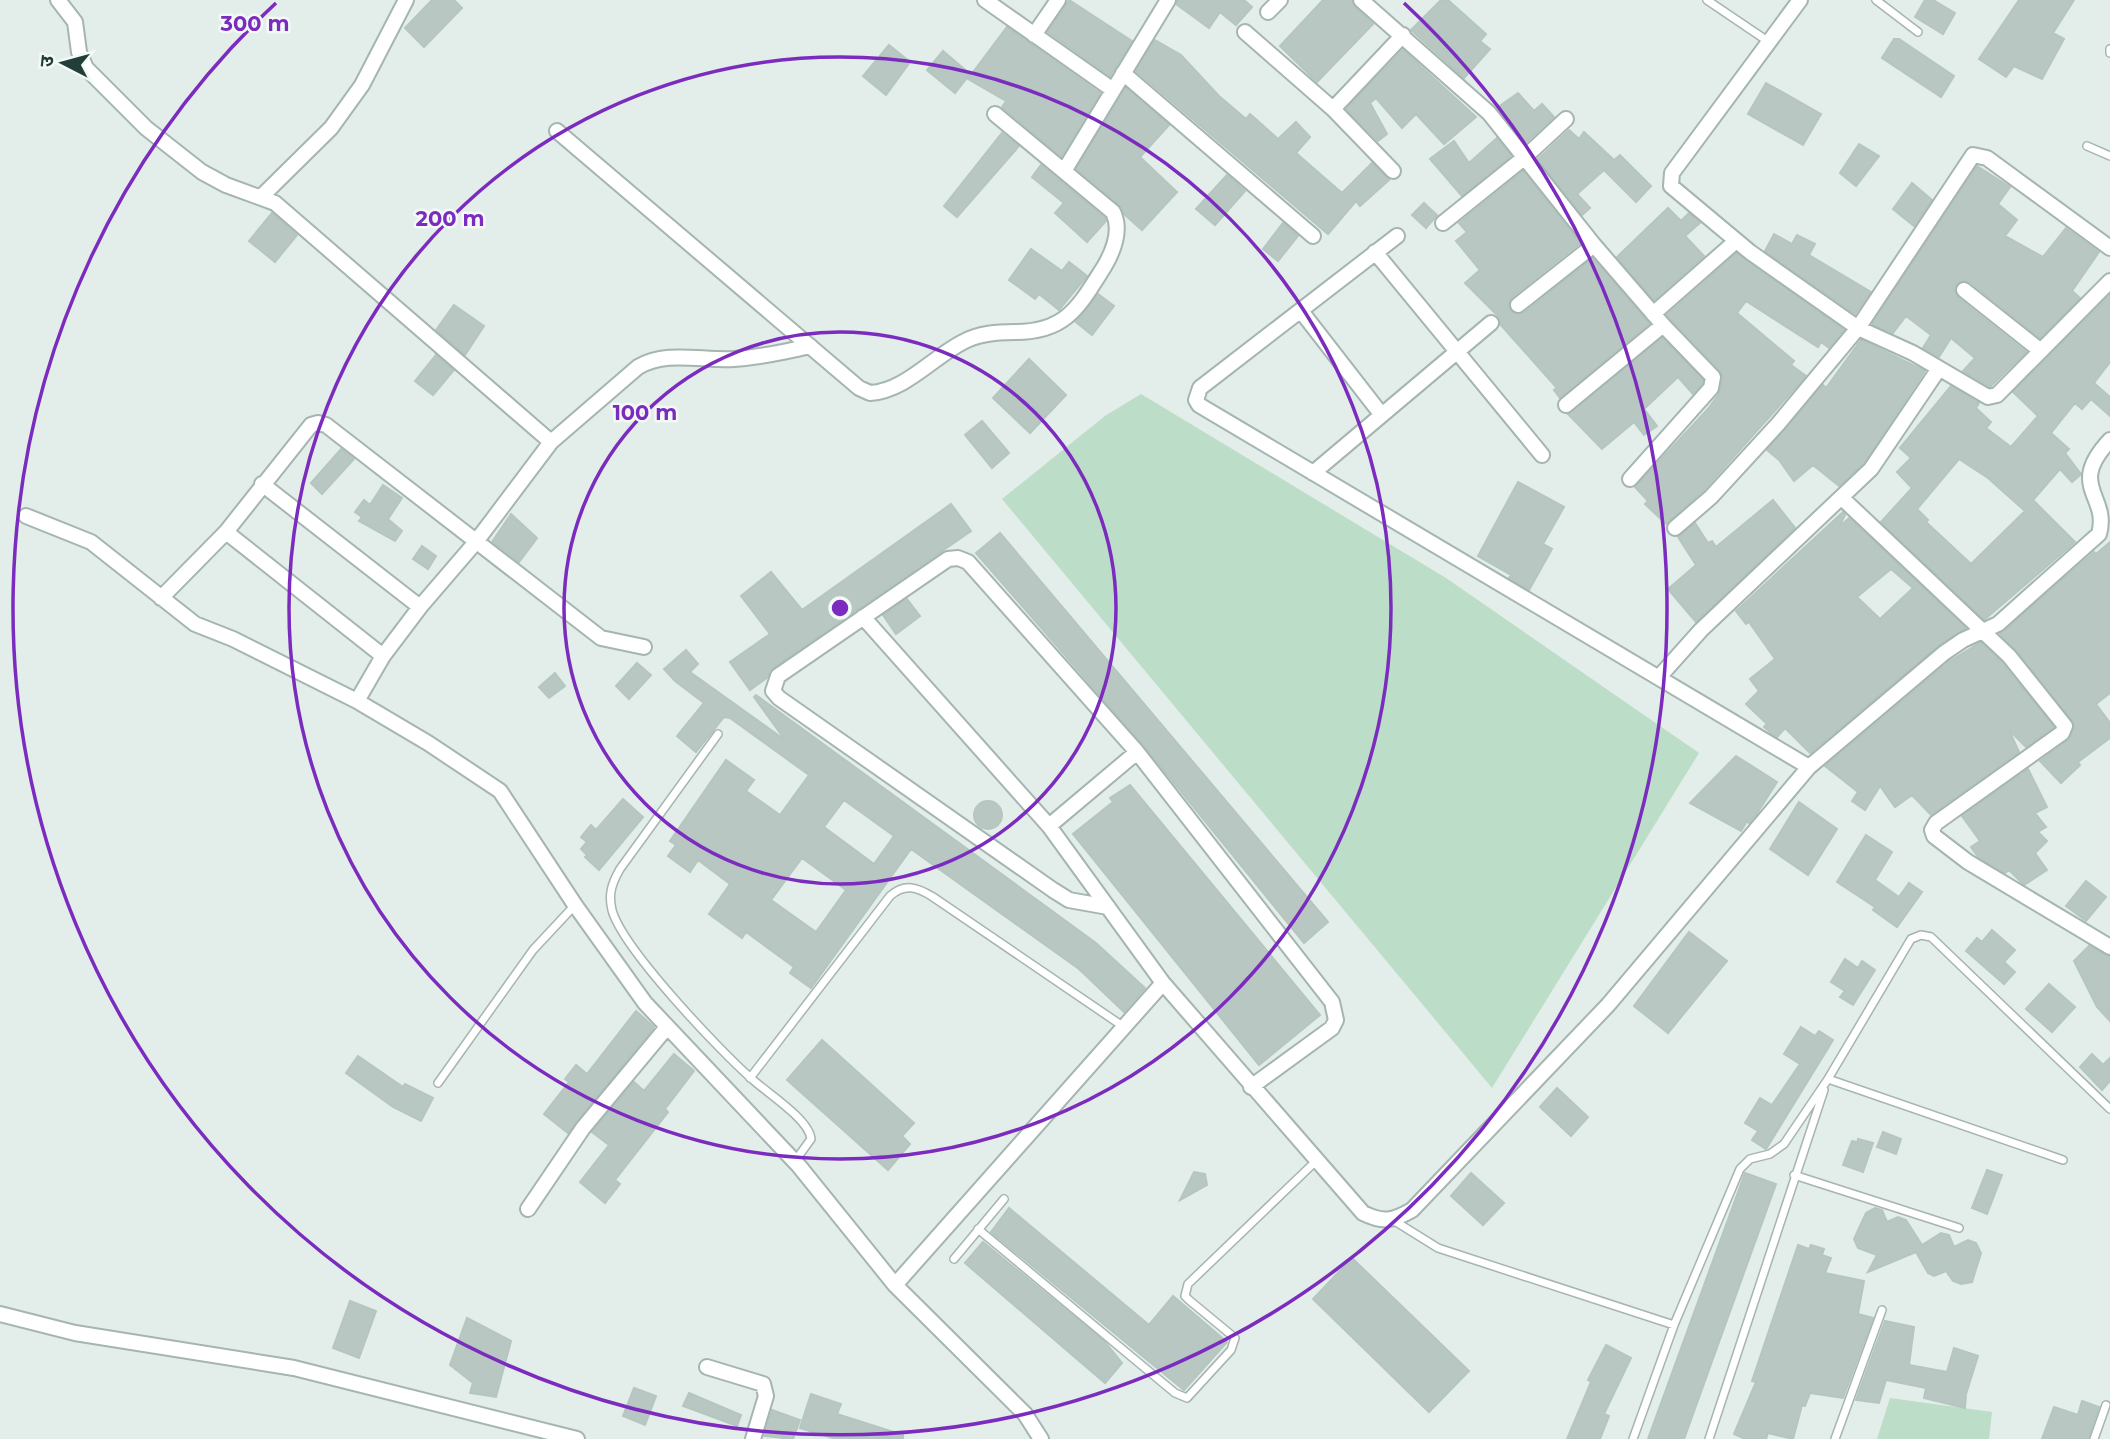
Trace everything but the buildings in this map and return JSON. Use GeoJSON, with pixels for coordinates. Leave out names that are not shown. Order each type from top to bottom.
{"type":"FeatureCollection","features":[{"type":"Feature","properties":{"kind":"street"},"geometry":{"type":"LineString","coordinates":[[58,0],[75,22],[79,52],[86,68],[146,128],[202,172],[226,185],[275,203],[551,442]]}},
{"type":"Feature","properties":{"kind":"street"},"geometry":{"type":"LineString","coordinates":[[262,196],[331,128],[362,85],[406,0]]}},
{"type":"Feature","properties":{"kind":"street"},"geometry":{"type":"LineString","coordinates":[[985,0],[1113,90]]}},
{"type":"Feature","properties":{"kind":"street"},"geometry":{"type":"LineString","coordinates":[[1034,35],[1058,0]]}},
{"type":"Feature","properties":{"kind":"street"},"geometry":{"type":"LineString","coordinates":[[1064,171],[1168,0]]}},
{"type":"Feature","properties":{"kind":"street"},"geometry":{"type":"LineString","coordinates":[[1268,12],[1280,0]]}},
{"type":"Feature","properties":{"kind":"street"},"geometry":{"type":"LineString","coordinates":[[1362,0],[1471,96],[1525,157],[1594,245],[1658,320],[1708,369],[1714,382],[1630,479]]}},
{"type":"Feature","properties":{"kind":"street"},"geometry":{"type":"LineString","coordinates":[[1800,0],[1669,180],[1671,186],[1736,241],[1858,328],[1888,340],[1988,397],[1997,395],[2110,281]]}},
{"type":"Feature","properties":{"kind":"street"},"geometry":{"type":"LineString","coordinates":[[1245,32],[1333,109],[1394,171]]}},
{"type":"Feature","properties":{"kind":"street"},"geometry":{"type":"LineString","coordinates":[[1333,109],[1404,36]]}},
{"type":"Feature","properties":{"kind":"street"},"geometry":{"type":"LineString","coordinates":[[1123,73],[1313,236]]}},
{"type":"Feature","properties":{"kind":"street"},"geometry":{"type":"LineString","coordinates":[[556,131],[859,388],[870,393],[881,393],[964,341],[985,334],[1036,332],[1060,324],[1087,294],[1108,260],[1118,232],[1113,212],[995,114]]}},
{"type":"Feature","properties":{"kind":"street"},"geometry":{"type":"LineString","coordinates":[[1443,223],[1525,157],[1566,119]]}},
{"type":"Feature","properties":{"kind":"street"},"geometry":{"type":"LineString","coordinates":[[1675,528],[1711,497],[1778,425],[1858,328],[1973,155],[1987,158],[2110,248]]}},
{"type":"Feature","properties":{"kind":"street"},"geometry":{"type":"LineString","coordinates":[[1397,236],[1200,388],[1196,400],[1199,405],[1809,766]]}},
{"type":"Feature","properties":{"kind":"street"},"geometry":{"type":"LineString","coordinates":[[1566,405],[1658,320],[1736,241]]}},
{"type":"Feature","properties":{"kind":"street"},"geometry":{"type":"LineString","coordinates":[[1518,306],[1594,245]]}},
{"type":"Feature","properties":{"kind":"street"},"geometry":{"type":"LineString","coordinates":[[1375,252],[1542,455]]}},
{"type":"Feature","properties":{"kind":"street"},"geometry":{"type":"LineString","coordinates":[[1964,290],[2041,351]]}},
{"type":"Feature","properties":{"kind":"street"},"geometry":{"type":"LineString","coordinates":[[1301,311],[1381,414]]}},
{"type":"Feature","properties":{"kind":"street"},"geometry":{"type":"LineString","coordinates":[[1313,473],[1491,323]]}},
{"type":"Feature","properties":{"kind":"street"},"geometry":{"type":"LineString","coordinates":[[357,701],[383,656],[420,607],[475,543],[551,442],[653,358],[733,359],[777,354],[810,346]]}},
{"type":"Feature","properties":{"kind":"street"},"geometry":{"type":"LineString","coordinates":[[1660,676],[1728,603],[1843,499],[1871,469],[1938,370]]}},
{"type":"Feature","properties":{"kind":"street"},"geometry":{"type":"LineString","coordinates":[[161,597],[226,533],[311,425],[318,423],[326,425],[601,638],[644,648]]}},
{"type":"Feature","properties":{"kind":"street"},"geometry":{"type":"LineString","coordinates":[[863,617],[1049,826],[1163,982],[1251,1087],[1363,1213],[1378,1221],[1393,1220],[1412,1210],[1608,1005],[1809,766],[1944,653],[1998,624],[2099,534],[2105,523],[2104,510],[2091,478],[2092,464],[2110,440]]}},
{"type":"Feature","properties":{"kind":"street"},"geometry":{"type":"LineString","coordinates":[[262,484],[420,607]]}},
{"type":"Feature","properties":{"kind":"street"},"geometry":{"type":"LineString","coordinates":[[1843,499],[2009,656],[2065,726],[2062,733],[1936,823],[1932,830],[1934,836],[1968,862],[2110,947]]}},
{"type":"Feature","properties":{"kind":"street"},"geometry":{"type":"LineString","coordinates":[[26,516],[91,542],[195,624],[357,701],[500,790],[622,974],[667,1027],[794,1161],[895,1285],[1025,1414],[1041,1439]]}},
{"type":"Feature","properties":{"kind":"street"},"geometry":{"type":"LineString","coordinates":[[226,533],[383,656]]}},
{"type":"Feature","properties":{"kind":"street"},"geometry":{"type":"LineString","coordinates":[[1108,907],[1069,900],[1053,890],[773,691],[778,676],[948,559],[958,558],[968,562],[1136,752],[1336,1011],[1332,1028],[1251,1087]]}},
{"type":"Feature","properties":{"kind":"street"},"geometry":{"type":"LineString","coordinates":[[1049,826],[1136,752]]}},
{"type":"Feature","properties":{"kind":"street"},"geometry":{"type":"LineString","coordinates":[[895,1285],[1163,982]]}},
{"type":"Feature","properties":{"kind":"street"},"geometry":{"type":"LineString","coordinates":[[528,1209],[583,1128],[667,1027]]}},
{"type":"Feature","properties":{"kind":"street"},"geometry":{"type":"LineString","coordinates":[[0,1314],[75,1333],[294,1368],[576,1439]]}},
{"type":"Feature","properties":{"kind":"street"},"geometry":{"type":"LineString","coordinates":[[707,1367],[763,1384],[766,1396],[753,1439]]}},
{"type":"Feature","properties":{"kind":"lane"},"geometry":{"type":"LineString","coordinates":[[1707,0],[1769,42]]}},
{"type":"Feature","properties":{"kind":"lane"},"geometry":{"type":"LineString","coordinates":[[1876,0],[1918,32]]}},
{"type":"Feature","properties":{"kind":"lane"},"geometry":{"type":"LineString","coordinates":[[2087,146],[2110,156]]}},
{"type":"Feature","properties":{"kind":"lane"},"geometry":{"type":"LineString","coordinates":[[718,734],[620,869],[612,883],[610,897],[620,929],[649,968],[750,1078],[810,1132],[808,1146],[794,1161]]}},
{"type":"Feature","properties":{"kind":"lane"},"geometry":{"type":"LineString","coordinates":[[750,1078],[890,896],[899,888],[919,888],[1124,1027]]}},
{"type":"Feature","properties":{"kind":"lane"},"geometry":{"type":"LineString","coordinates":[[438,1083],[533,950],[575,905]]}},
{"type":"Feature","properties":{"kind":"lane"},"geometry":{"type":"LineString","coordinates":[[1633,1439],[1674,1325],[1740,1169],[1751,1159],[1770,1154],[1784,1144],[1828,1079],[1911,939],[1921,935],[1931,937],[2110,1109]]}},
{"type":"Feature","properties":{"kind":"lane"},"geometry":{"type":"LineString","coordinates":[[1828,1079],[2063,1160]]}},
{"type":"Feature","properties":{"kind":"lane"},"geometry":{"type":"LineString","coordinates":[[1709,1439],[1794,1175],[1828,1079]]}},
{"type":"Feature","properties":{"kind":"lane"},"geometry":{"type":"LineString","coordinates":[[978,1229],[1175,1393],[1187,1398],[1231,1350],[1235,1338],[1185,1296],[1188,1284],[1317,1161]]}},
{"type":"Feature","properties":{"kind":"lane"},"geometry":{"type":"LineString","coordinates":[[1794,1175],[1959,1228]]}},
{"type":"Feature","properties":{"kind":"lane"},"geometry":{"type":"LineString","coordinates":[[954,1259],[1004,1199]]}},
{"type":"Feature","properties":{"kind":"lane"},"geometry":{"type":"LineString","coordinates":[[1393,1220],[1438,1248],[1674,1325]]}},
{"type":"Feature","properties":{"kind":"lane"},"geometry":{"type":"LineString","coordinates":[[1835,1439],[1882,1310]]}},
{"type":"Feature","properties":{"kind":"lane"},"geometry":{"type":"LineString","coordinates":[[2094,1439],[2106,1405]]}},
{"type":"Feature","properties":{"kind":"green space"},"geometry":{"type":"Polygon","coordinates":[[[1141,394],[1446,578],[1699,753],[1492,1088],[1002,499],[1105,416],[1141,394]]]}},
{"type":"Feature","properties":{"kind":"green space"},"geometry":{"type":"Polygon","coordinates":[[[1890,1398],[1992,1412],[1989,1439],[1877,1439],[1890,1398]]]}}]}
